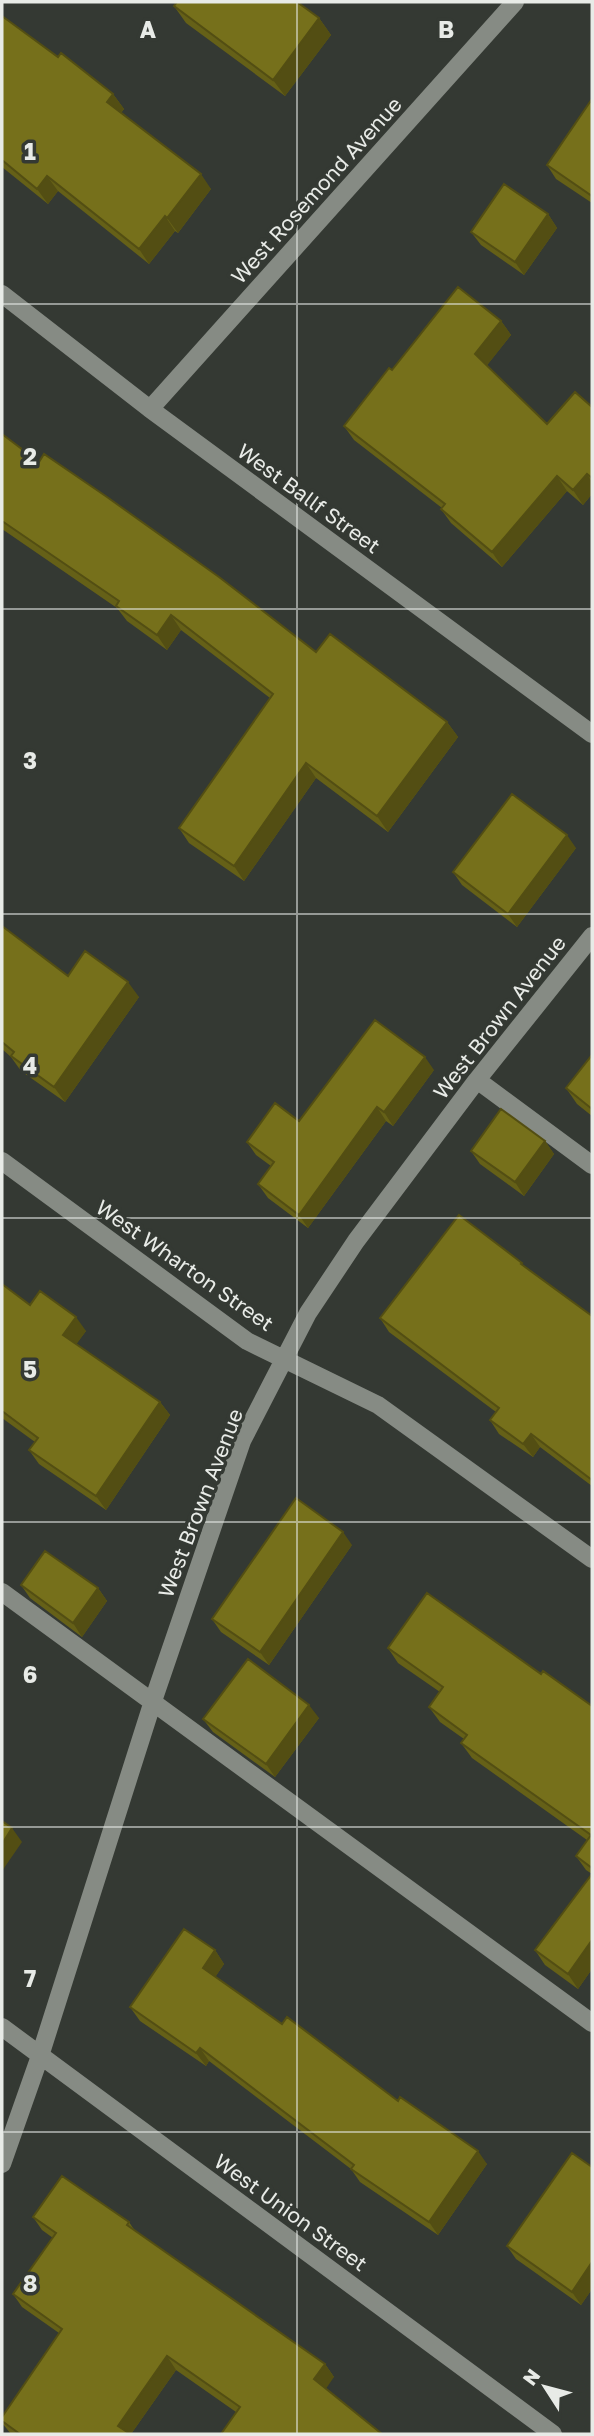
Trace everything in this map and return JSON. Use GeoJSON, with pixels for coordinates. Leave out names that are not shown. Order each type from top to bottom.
{"type":"FeatureCollection","features":[{"type":"Feature","properties":{"kind":"street","name":"West Rosemond Avenue"},"geometry":{"type":"LineString","coordinates":[[150,409],[515,2]]}},
{"type":"Feature","properties":{"kind":"street","name":"West Ballf Street"},"geometry":{"type":"LineString","coordinates":[[2,294],[150,409],[592,734]]}},
{"type":"Feature","properties":{"kind":"street","name":"West Brown Avenue"},"geometry":{"type":"LineString","coordinates":[[2,2164],[40,2056],[153,1701],[242,1441],[308,1314],[356,1241],[477,1080],[592,936]]}},
{"type":"Feature","properties":{"kind":"street"},"geometry":{"type":"LineString","coordinates":[[477,1080],[592,1166]]}},
{"type":"Feature","properties":{"kind":"street","name":"West Wharton Street"},"geometry":{"type":"LineString","coordinates":[[2,1161],[247,1341],[379,1405],[592,1559]]}},
{"type":"Feature","properties":{"kind":"street"},"geometry":{"type":"LineString","coordinates":[[2,1592],[592,2023]]}},
{"type":"Feature","properties":{"kind":"street","name":"West Union Street"},"geometry":{"type":"LineString","coordinates":[[2,2027],[553,2434]]}},
{"type":"Feature","properties":{"kind":"building"},"geometry":{"type":"Polygon","coordinates":[[[177,2],[297,2],[319,18],[273,80],[174,6],[177,2]]]}},
{"type":"Feature","properties":{"kind":"building"},"geometry":{"type":"Polygon","coordinates":[[[2,16],[58,57],[61,53],[113,94],[107,102],[201,174],[139,249],[47,176],[37,189],[2,160],[2,16]]]}},
{"type":"Feature","properties":{"kind":"building"},"geometry":{"type":"Polygon","coordinates":[[[592,99],[592,196],[547,165],[592,99]]]}},
{"type":"Feature","properties":{"kind":"building"},"geometry":{"type":"Polygon","coordinates":[[[504,184],[548,214],[515,262],[471,232],[504,184]]]}},
{"type":"Feature","properties":{"kind":"building"},"geometry":{"type":"Polygon","coordinates":[[[458,287],[501,321],[475,354],[547,424],[575,392],[592,407],[592,478],[587,474],[573,490],[557,476],[492,552],[441,509],[445,504],[344,426],[458,287]]]}},
{"type":"Feature","properties":{"kind":"building"},"geometry":{"type":"Polygon","coordinates":[[[2,434],[39,462],[44,454],[107,497],[219,577],[316,652],[330,634],[447,722],[377,816],[306,763],[234,866],[179,828],[273,694],[171,615],[157,635],[116,606],[119,601],[2,521],[2,434]]]}},
{"type":"Feature","properties":{"kind":"building"},"geometry":{"type":"Polygon","coordinates":[[[512,794],[567,835],[508,914],[453,872],[512,794]]]}},
{"type":"Feature","properties":{"kind":"building"},"geometry":{"type":"Polygon","coordinates":[[[2,926],[68,976],[85,951],[128,982],[54,1087],[11,1056],[14,1052],[2,1042],[2,926]]]}},
{"type":"Feature","properties":{"kind":"building"},"geometry":{"type":"Polygon","coordinates":[[[375,1020],[425,1057],[384,1112],[377,1107],[299,1215],[258,1184],[274,1162],[247,1142],[275,1103],[299,1121],[375,1020]]]}},
{"type":"Feature","properties":{"kind":"building"},"geometry":{"type":"Polygon","coordinates":[[[592,1055],[592,1109],[566,1088],[592,1055]]]}},
{"type":"Feature","properties":{"kind":"building"},"geometry":{"type":"Polygon","coordinates":[[[501,1109],[545,1141],[515,1182],[471,1151],[501,1109]]]}},
{"type":"Feature","properties":{"kind":"building"},"geometry":{"type":"Polygon","coordinates":[[[459,1215],[592,1316],[592,1480],[531,1434],[523,1444],[490,1420],[499,1408],[380,1318],[459,1215]]]}},
{"type":"Feature","properties":{"kind":"building"},"geometry":{"type":"Polygon","coordinates":[[[2,1284],[30,1305],[40,1291],[76,1317],[63,1335],[160,1402],[96,1496],[29,1450],[38,1438],[2,1411],[2,1284]]]}},
{"type":"Feature","properties":{"kind":"building"},"geometry":{"type":"Polygon","coordinates":[[[296,1498],[343,1532],[260,1652],[212,1619],[296,1498]]]}},
{"type":"Feature","properties":{"kind":"building"},"geometry":{"type":"Polygon","coordinates":[[[45,1551],[98,1588],[73,1623],[21,1585],[45,1551]]]}},
{"type":"Feature","properties":{"kind":"building"},"geometry":{"type":"Polygon","coordinates":[[[427,1593],[541,1674],[543,1671],[592,1706],[592,1868],[576,1856],[591,1835],[461,1743],[467,1735],[429,1707],[443,1687],[388,1648],[427,1593]]]}},
{"type":"Feature","properties":{"kind":"building"},"geometry":{"type":"Polygon","coordinates":[[[248,1659],[309,1705],[266,1764],[203,1719],[248,1659]]]}},
{"type":"Feature","properties":{"kind":"building"},"geometry":{"type":"Polygon","coordinates":[[[2,1821],[12,1828],[2,1844],[2,1821]]]}},
{"type":"Feature","properties":{"kind":"building"},"geometry":{"type":"Polygon","coordinates":[[[592,1874],[592,1940],[568,1974],[535,1950],[592,1874]]]}},
{"type":"Feature","properties":{"kind":"building"},"geometry":{"type":"Polygon","coordinates":[[[184,1929],[215,1950],[203,1968],[282,2024],[287,2017],[398,2101],[400,2097],[478,2151],[429,2222],[351,2169],[354,2165],[200,2048],[196,2053],[130,2007],[184,1929]]]}},
{"type":"Feature","properties":{"kind":"building"},"geometry":{"type":"Polygon","coordinates":[[[572,2153],[592,2167],[592,2262],[572,2292],[507,2246],[572,2153]]]}},
{"type":"Feature","properties":{"kind":"building"},"geometry":{"type":"Polygon","coordinates":[[[62,2176],[325,2364],[314,2379],[382,2434],[221,2434],[240,2407],[167,2356],[118,2426],[130,2434],[20,2434],[2,2421],[2,2417],[62,2329],[13,2294],[56,2233],[33,2217],[62,2176]]]}}]}
